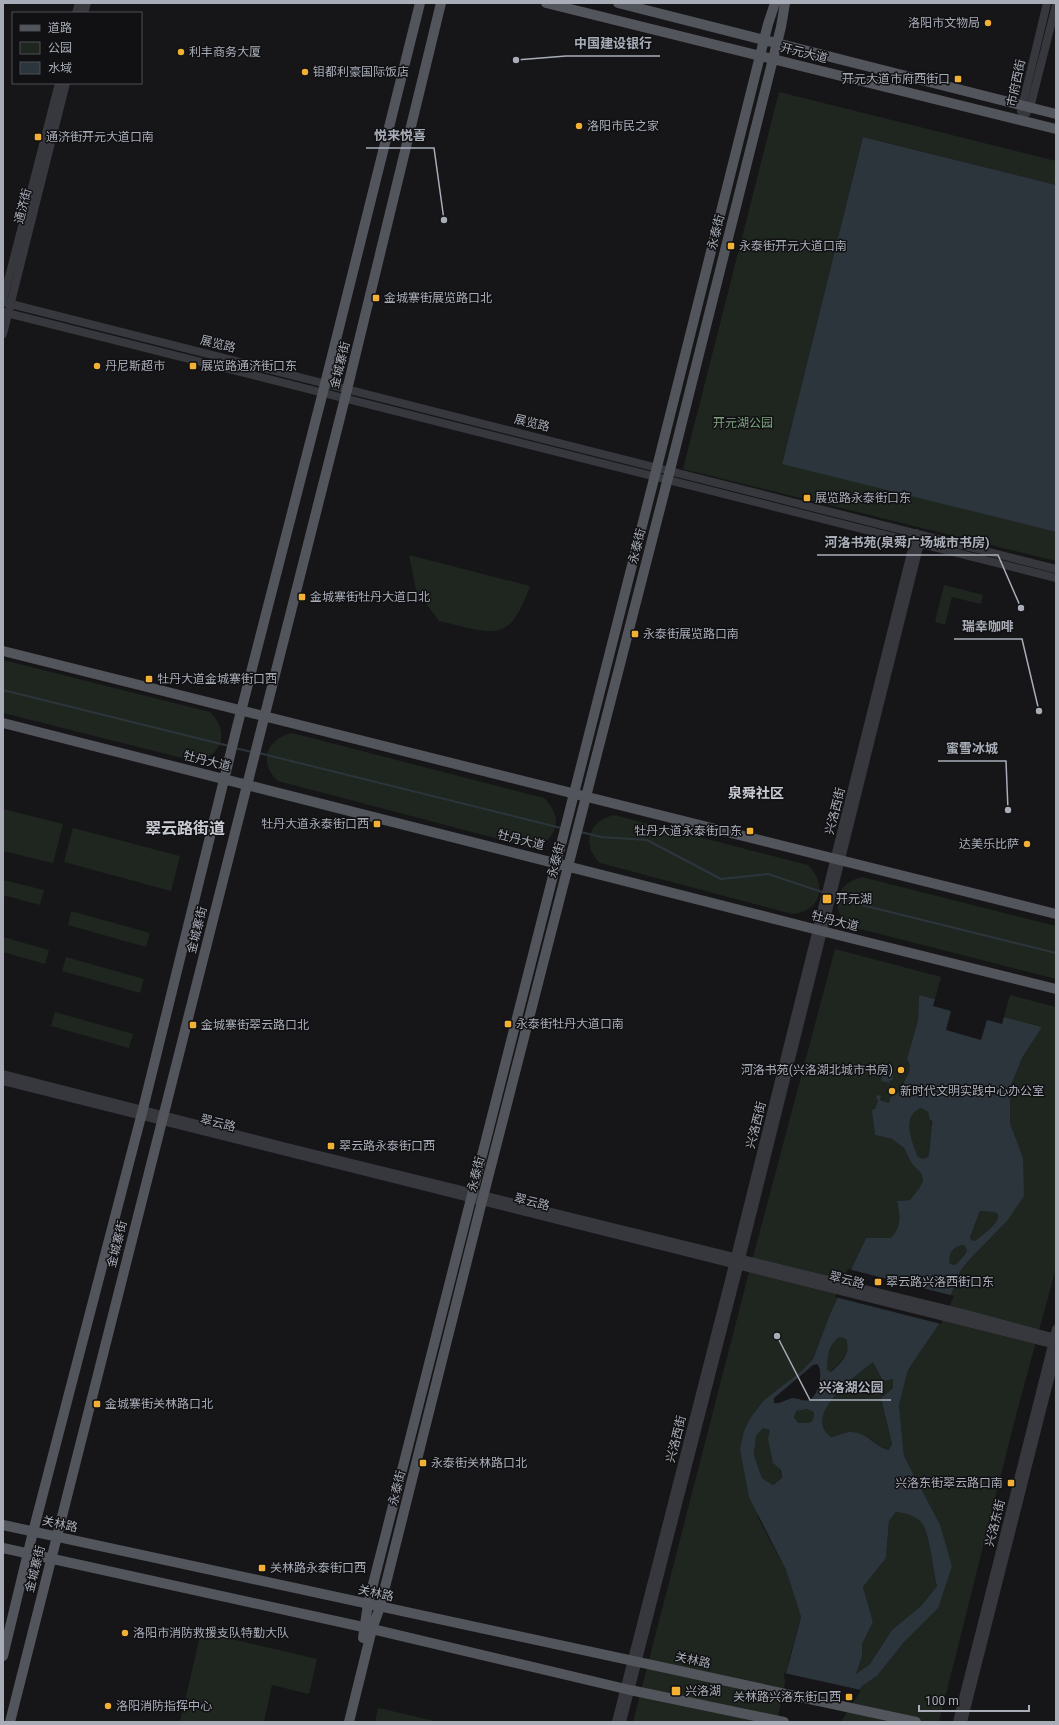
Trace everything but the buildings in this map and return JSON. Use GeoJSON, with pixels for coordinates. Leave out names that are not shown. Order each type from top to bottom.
{"type":"FeatureCollection","features":[{"type":"Feature","properties":{"kind":"main road","name":"金城寨街"},"geometry":{"type":"LineString","coordinates":[[3,1656],[33,1532],[142,1112],[224,778],[324,388],[420,3]]}},
{"type":"Feature","properties":{"kind":"main road","name":"金城寨街"},"geometry":{"type":"LineString","coordinates":[[10,1722],[346,394],[441,3]]}},
{"type":"Feature","properties":{"kind":"main road","name":"开元大道"},"geometry":{"type":"LineString","coordinates":[[546,3],[1056,129]]}},
{"type":"Feature","properties":{"kind":"main road","name":"开元大道"},"geometry":{"type":"LineString","coordinates":[[618,3],[1056,114]]}},
{"type":"Feature","properties":{"kind":"main road","name":"永泰街"},"geometry":{"type":"LineString","coordinates":[[349,1722],[369,1628],[368,1604],[764,40],[775,3]]}},
{"type":"Feature","properties":{"kind":"main road","name":"永泰街"},"geometry":{"type":"LineString","coordinates":[[343,1722],[369,1628],[380,1607],[572,849],[669,475],[773,58],[784,3]]}},
{"type":"Feature","properties":{"kind":"main road"},"geometry":{"type":"LineString","coordinates":[[3,651],[573,793],[838,861],[1056,914]]}},
{"type":"Feature","properties":{"kind":"main road","name":"牡丹大道"},"geometry":{"type":"LineString","coordinates":[[3,723],[1056,989]]}},
{"type":"Feature","properties":{"kind":"main road","name":"关林路"},"geometry":{"type":"LineString","coordinates":[[3,1525],[916,1722]]}},
{"type":"Feature","properties":{"kind":"main road"},"geometry":{"type":"LineString","coordinates":[[3,1548],[369,1628],[627,1689],[784,1722]]}},
{"type":"Feature","properties":{"kind":"street","name":"市府西街"},"geometry":{"type":"LineString","coordinates":[[1026,106],[1047,3]]}},
{"type":"Feature","properties":{"kind":"street","name":"市府西街"},"geometry":{"type":"LineString","coordinates":[[1021,120],[1056,5]]}},
{"type":"Feature","properties":{"kind":"street","name":"通济街"},"geometry":{"type":"LineString","coordinates":[[3,334],[6,302],[59,84]]}},
{"type":"Feature","properties":{"kind":"street","name":"通济街"},"geometry":{"type":"LineString","coordinates":[[6,302],[66,84]]}},
{"type":"Feature","properties":{"kind":"street","name":"展览路"},"geometry":{"type":"LineString","coordinates":[[6,302],[346,394],[656,471],[917,543],[1056,578]]}},
{"type":"Feature","properties":{"kind":"street","name":"展览路"},"geometry":{"type":"LineString","coordinates":[[6,313],[324,388]]}},
{"type":"Feature","properties":{"kind":"street","name":"展览路"},"geometry":{"type":"LineString","coordinates":[[669,475],[919,534],[1056,569]]}},
{"type":"Feature","properties":{"kind":"street","name":"兴洛西街"},"geometry":{"type":"LineString","coordinates":[[616,1722],[635,1661],[737,1262],[919,534]]}},
{"type":"Feature","properties":{"kind":"street","name":"翠云路"},"geometry":{"type":"LineString","coordinates":[[3,1074],[142,1112]]}},
{"type":"Feature","properties":{"kind":"street","name":"翠云路"},"geometry":{"type":"LineString","coordinates":[[3,1081],[163,1117],[471,1196],[1055,1339]]}},
{"type":"Feature","properties":{"kind":"street","name":"兴洛东街"},"geometry":{"type":"LineString","coordinates":[[957,1722],[1055,1339]]}},
{"type":"Feature","properties":{"kind":"street","name":"兴洛东街"},"geometry":{"type":"LineString","coordinates":[[963,1722],[1056,1355]]}},
{"type":"Feature","properties":{"kind":"street","name":"兴洛西街"},"geometry":{"type":"LineString","coordinates":[[622,1722],[627,1689]]}},
{"type":"Feature","properties":{"kind":"green space","name":"开元湖公园"},"geometry":{"type":"Polygon","coordinates":[[[779,92],[1056,161],[1056,185],[863,137],[782,463],[1056,532],[1056,561],[683,469],[779,92]]]}},
{"type":"Feature","properties":{"kind":"green space"},"geometry":{"type":"Polygon","coordinates":[[[409,555],[530,586],[515,618],[506,627],[486,631],[439,621],[416,590],[409,555]]]}},
{"type":"Feature","properties":{"kind":"green space"},"geometry":{"type":"Polygon","coordinates":[[[944,585],[983,595],[981,604],[952,597],[945,625],[935,622],[944,585]]]}},
{"type":"Feature","properties":{"kind":"green space"},"geometry":{"type":"Polygon","coordinates":[[[3,660],[210,712],[220,727],[220,742],[212,755],[204,759],[194,761],[3,713],[3,660]]]}},
{"type":"Feature","properties":{"kind":"green space"},"geometry":{"type":"Polygon","coordinates":[[[292,733],[544,798],[551,805],[554,813],[556,821],[555,828],[552,835],[546,841],[539,845],[529,847],[278,781],[268,767],[268,752],[276,740],[292,733]]]}},
{"type":"Feature","properties":{"kind":"green space"},"geometry":{"type":"Polygon","coordinates":[[[3,809],[63,824],[53,863],[3,851],[3,809]]]}},
{"type":"Feature","properties":{"kind":"green space"},"geometry":{"type":"Polygon","coordinates":[[[614,815],[808,865],[818,880],[818,896],[815,903],[810,908],[802,912],[792,914],[600,863],[594,856],[591,849],[589,841],[590,834],[598,822],[614,815]]]}},
{"type":"Feature","properties":{"kind":"green space"},"geometry":{"type":"Polygon","coordinates":[[[73,828],[180,856],[171,891],[64,862],[73,828]]]}},
{"type":"Feature","properties":{"kind":"green space"},"geometry":{"type":"Polygon","coordinates":[[[862,877],[1056,926],[1056,979],[848,926],[842,919],[839,911],[837,904],[838,897],[841,890],[846,885],[853,880],[862,877]]]}},
{"type":"Feature","properties":{"kind":"green space"},"geometry":{"type":"Polygon","coordinates":[[[3,880],[44,890],[40,905],[3,895],[3,880]]]}},
{"type":"Feature","properties":{"kind":"green space"},"geometry":{"type":"Polygon","coordinates":[[[71,911],[150,933],[146,947],[68,925],[71,911]]]}},
{"type":"Feature","properties":{"kind":"green space"},"geometry":{"type":"Polygon","coordinates":[[[3,937],[49,950],[45,964],[3,952],[3,937]]]}},
{"type":"Feature","properties":{"kind":"green space"},"geometry":{"type":"Polygon","coordinates":[[[835,949],[941,977],[935,999],[919,995],[918,1020],[907,1059],[910,1068],[901,1091],[889,1103],[878,1099],[875,1109],[872,1112],[875,1135],[892,1139],[904,1148],[912,1164],[921,1173],[923,1180],[920,1187],[910,1200],[897,1201],[899,1225],[895,1234],[891,1238],[866,1238],[830,1314],[813,1359],[804,1370],[764,1400],[751,1417],[758,1518],[786,1570],[801,1617],[789,1660],[779,1722],[633,1722],[748,1276],[835,949]]]}},
{"type":"Feature","properties":{"kind":"green space"},"geometry":{"type":"Polygon","coordinates":[[[66,957],[144,979],[140,993],[62,971],[66,957]]]}},
{"type":"Feature","properties":{"kind":"green space"},"geometry":{"type":"Polygon","coordinates":[[[1010,995],[1056,1007],[1056,1268],[1015,1419],[939,1722],[839,1722],[862,1686],[877,1676],[905,1641],[952,1566],[918,1483],[904,1456],[899,1405],[908,1370],[939,1324],[961,1270],[1007,1221],[1023,1158],[1010,1123],[1010,1088],[1022,1058],[1042,1027],[1004,1017],[1010,995]]]}},
{"type":"Feature","properties":{"kind":"green space"},"geometry":{"type":"Polygon","coordinates":[[[55,1012],[133,1034],[129,1048],[51,1026],[55,1012]]]}},
{"type":"Feature","properties":{"kind":"green space"},"geometry":{"type":"Polygon","coordinates":[[[921,1108],[926,1111],[931,1121],[929,1154],[928,1157],[923,1160],[918,1157],[910,1131],[911,1117],[921,1108]]]}},
{"type":"Feature","properties":{"kind":"green space"},"geometry":{"type":"Polygon","coordinates":[[[980,1211],[994,1212],[998,1214],[998,1218],[990,1229],[975,1241],[971,1240],[970,1237],[980,1211]]]}},
{"type":"Feature","properties":{"kind":"green space"},"geometry":{"type":"Polygon","coordinates":[[[964,1245],[967,1250],[961,1260],[955,1265],[950,1264],[952,1251],[957,1247],[964,1245]]]}},
{"type":"Feature","properties":{"kind":"green space"},"geometry":{"type":"Polygon","coordinates":[[[840,1337],[846,1339],[846,1353],[841,1361],[830,1372],[826,1370],[829,1351],[833,1343],[840,1337]]]}},
{"type":"Feature","properties":{"kind":"green space"},"geometry":{"type":"Polygon","coordinates":[[[873,1362],[893,1379],[893,1388],[881,1398],[892,1444],[890,1450],[880,1446],[862,1434],[848,1432],[831,1437],[824,1428],[823,1418],[827,1407],[835,1396],[855,1376],[873,1362]]]}},
{"type":"Feature","properties":{"kind":"green space"},"geometry":{"type":"Polygon","coordinates":[[[807,1409],[814,1412],[813,1420],[809,1423],[798,1423],[794,1417],[795,1411],[807,1409]]]}},
{"type":"Feature","properties":{"kind":"green space"},"geometry":{"type":"Polygon","coordinates":[[[763,1428],[770,1430],[782,1478],[773,1485],[762,1478],[754,1455],[756,1436],[763,1428]]]}},
{"type":"Feature","properties":{"kind":"green space"},"geometry":{"type":"Polygon","coordinates":[[[896,1512],[906,1513],[918,1519],[924,1527],[929,1543],[937,1586],[922,1605],[892,1630],[870,1664],[856,1674],[862,1656],[862,1644],[873,1622],[863,1587],[886,1558],[889,1521],[896,1512]]]}},
{"type":"Feature","properties":{"kind":"green space"},"geometry":{"type":"Polygon","coordinates":[[[201,1632],[317,1659],[309,1694],[272,1685],[264,1722],[180,1722],[201,1632]]]}},
{"type":"Feature","properties":{"kind":"green space"},"geometry":{"type":"Polygon","coordinates":[[[379,1708],[439,1722],[375,1722],[379,1708]]]}},
{"type":"Feature","properties":{"kind":"water"},"geometry":{"type":"Polygon","coordinates":[[[863,137],[1056,185],[1056,532],[782,464],[863,137]]]}},
{"type":"Feature","properties":{"kind":"water"},"geometry":{"type":"Polygon","coordinates":[[[919,995],[935,999],[933,1006],[951,1011],[946,1030],[981,1040],[987,1020],[1002,1024],[1004,1017],[1042,1027],[1022,1058],[1010,1088],[1010,1123],[1023,1158],[1024,1196],[1007,1221],[961,1270],[939,1324],[908,1370],[899,1405],[904,1456],[940,1525],[952,1566],[938,1608],[905,1641],[877,1676],[862,1686],[854,1699],[786,1674],[801,1617],[786,1570],[749,1497],[740,1449],[744,1431],[751,1417],[764,1400],[803,1370],[813,1359],[830,1314],[866,1238],[891,1238],[895,1234],[899,1225],[897,1201],[910,1200],[920,1187],[923,1180],[921,1173],[912,1164],[904,1148],[892,1139],[875,1135],[872,1112],[873,1109],[875,1109],[878,1100],[876,1099],[877,1095],[881,1096],[880,1100],[889,1103],[891,1097],[899,1092],[908,1075],[909,1065],[907,1059],[918,1020],[919,995]],[[921,1108],[911,1117],[911,1138],[918,1157],[923,1159],[928,1157],[929,1154],[932,1121],[930,1120],[928,1112],[921,1108]],[[980,1211],[970,1237],[971,1240],[975,1241],[990,1229],[996,1222],[998,1214],[994,1212],[980,1211]],[[964,1245],[957,1247],[951,1253],[950,1264],[955,1265],[967,1250],[964,1245]],[[840,1337],[833,1343],[829,1351],[827,1365],[827,1370],[831,1372],[842,1361],[847,1349],[846,1339],[840,1337]],[[873,1362],[855,1376],[835,1396],[827,1407],[823,1418],[824,1428],[831,1437],[848,1432],[862,1434],[879,1446],[889,1450],[892,1444],[881,1398],[893,1388],[893,1379],[883,1381],[873,1362]],[[817,1364],[813,1365],[774,1398],[774,1403],[793,1398],[804,1400],[811,1399],[814,1396],[820,1382],[820,1372],[817,1364]],[[807,1409],[796,1411],[794,1417],[798,1423],[809,1423],[813,1420],[814,1412],[807,1409]],[[763,1428],[756,1436],[754,1455],[762,1478],[773,1485],[782,1478],[781,1470],[773,1463],[768,1439],[770,1430],[763,1428]],[[896,1512],[889,1521],[886,1558],[863,1587],[873,1622],[862,1644],[862,1656],[856,1674],[870,1664],[892,1630],[922,1605],[937,1586],[927,1534],[921,1522],[909,1515],[896,1512]]]}},
{"type":"Feature","properties":{"kind":"water"},"geometry":{"type":"Polygon","coordinates":[[[887,1069],[894,1072],[892,1081],[890,1080],[889,1083],[881,1081],[884,1071],[887,1072],[887,1069]]]}},
{"type":"Feature","properties":{"kind":"pier"},"geometry":{"type":"Polygon","coordinates":[[[848,1269],[954,1296],[941,1324],[835,1297],[848,1269]]]}},
{"type":"Feature","properties":{"kind":"pier"},"geometry":{"type":"Polygon","coordinates":[[[784,1673],[861,1690],[841,1722],[777,1722],[785,1683],[784,1673]]]}},
{"type":"Feature","properties":{"kind":"waterway"},"geometry":{"type":"LineString","coordinates":[[3,690],[229,746]]}},
{"type":"Feature","properties":{"kind":"waterway"},"geometry":{"type":"LineString","coordinates":[[235,748],[252,752]]}},
{"type":"Feature","properties":{"kind":"waterway"},"geometry":{"type":"LineString","coordinates":[[259,753],[561,828]]}},
{"type":"Feature","properties":{"kind":"waterway"},"geometry":{"type":"LineString","coordinates":[[581,832],[601,837],[647,840],[721,879],[768,874],[825,893]]}},
{"type":"Feature","properties":{"kind":"waterway"},"geometry":{"type":"LineString","coordinates":[[835,896],[866,906],[1056,953]]}},
{"type":"Feature","properties":{"kind":"place","name":"洛阳市文物局"},"geometry":{"type":"Point","coordinates":[988,23]}},
{"type":"Feature","properties":{"kind":"place","name":"利丰商务大厦"},"geometry":{"type":"Point","coordinates":[181,52]}},
{"type":"Feature","properties":{"kind":"place","name":"中国建设银行"},"geometry":{"type":"Point","coordinates":[516,60]}},
{"type":"Feature","properties":{"kind":"place","name":"钼都利豪国际饭店"},"geometry":{"type":"Point","coordinates":[305,72]}},
{"type":"Feature","properties":{"kind":"place","name":"开元大道市府西街口"},"geometry":{"type":"Point","coordinates":[958,79]}},
{"type":"Feature","properties":{"kind":"place","name":"洛阳市民之家"},"geometry":{"type":"Point","coordinates":[579,126]}},
{"type":"Feature","properties":{"kind":"place","name":"通济街开元大道口南"},"geometry":{"type":"Point","coordinates":[38,137]}},
{"type":"Feature","properties":{"kind":"place","name":"悦来悦喜"},"geometry":{"type":"Point","coordinates":[444,220]}},
{"type":"Feature","properties":{"kind":"place","name":"永泰街开元大道口南"},"geometry":{"type":"Point","coordinates":[731,246]}},
{"type":"Feature","properties":{"kind":"place","name":"金城寨街展览路口北"},"geometry":{"type":"Point","coordinates":[376,298]}},
{"type":"Feature","properties":{"kind":"place","name":"丹尼斯超市"},"geometry":{"type":"Point","coordinates":[97,366]}},
{"type":"Feature","properties":{"kind":"place","name":"展览路通济街口东"},"geometry":{"type":"Point","coordinates":[193,366]}},
{"type":"Feature","properties":{"kind":"place","name":"展览路永泰街口东"},"geometry":{"type":"Point","coordinates":[807,498]}},
{"type":"Feature","properties":{"kind":"place","name":"金城寨街牡丹大道口北"},"geometry":{"type":"Point","coordinates":[302,597]}},
{"type":"Feature","properties":{"kind":"place","name":"河洛书苑(泉舜广场城市书房)"},"geometry":{"type":"Point","coordinates":[1021,608]}},
{"type":"Feature","properties":{"kind":"place","name":"永泰街展览路口南"},"geometry":{"type":"Point","coordinates":[635,634]}},
{"type":"Feature","properties":{"kind":"place","name":"牡丹大道金城寨街口西"},"geometry":{"type":"Point","coordinates":[149,679]}},
{"type":"Feature","properties":{"kind":"place","name":"瑞幸咖啡"},"geometry":{"type":"Point","coordinates":[1039,711]}},
{"type":"Feature","properties":{"kind":"place","name":"蜜雪冰城"},"geometry":{"type":"Point","coordinates":[1008,810]}},
{"type":"Feature","properties":{"kind":"place","name":"牡丹大道永泰街口西"},"geometry":{"type":"Point","coordinates":[377,824]}},
{"type":"Feature","properties":{"kind":"place","name":"牡丹大道永泰街口东"},"geometry":{"type":"Point","coordinates":[750,831]}},
{"type":"Feature","properties":{"kind":"place","name":"达美乐比萨"},"geometry":{"type":"Point","coordinates":[1027,844]}},
{"type":"Feature","properties":{"kind":"place","name":"开元湖"},"geometry":{"type":"Point","coordinates":[827,899]}},
{"type":"Feature","properties":{"kind":"place","name":"永泰街牡丹大道口南"},"geometry":{"type":"Point","coordinates":[508,1024]}},
{"type":"Feature","properties":{"kind":"place","name":"金城寨街翠云路口北"},"geometry":{"type":"Point","coordinates":[193,1025]}},
{"type":"Feature","properties":{"kind":"place","name":"河洛书苑(兴洛湖北城市书房)"},"geometry":{"type":"Point","coordinates":[901,1070]}},
{"type":"Feature","properties":{"kind":"place","name":"新时代文明实践中心办公室"},"geometry":{"type":"Point","coordinates":[892,1091]}},
{"type":"Feature","properties":{"kind":"place","name":"翠云路永泰街口西"},"geometry":{"type":"Point","coordinates":[331,1146]}},
{"type":"Feature","properties":{"kind":"place","name":"翠云路兴洛西街口东"},"geometry":{"type":"Point","coordinates":[878,1282]}},
{"type":"Feature","properties":{"kind":"place","name":"兴洛湖公园"},"geometry":{"type":"Point","coordinates":[777,1336]}},
{"type":"Feature","properties":{"kind":"place","name":"金城寨街关林路口北"},"geometry":{"type":"Point","coordinates":[97,1404]}},
{"type":"Feature","properties":{"kind":"place","name":"永泰街关林路口北"},"geometry":{"type":"Point","coordinates":[423,1463]}},
{"type":"Feature","properties":{"kind":"place","name":"兴洛东街翠云路口南"},"geometry":{"type":"Point","coordinates":[1011,1483]}},
{"type":"Feature","properties":{"kind":"place","name":"关林路永泰街口西"},"geometry":{"type":"Point","coordinates":[262,1568]}},
{"type":"Feature","properties":{"kind":"place","name":"洛阳市消防救援支队特勤大队"},"geometry":{"type":"Point","coordinates":[125,1633]}},
{"type":"Feature","properties":{"kind":"place","name":"兴洛湖"},"geometry":{"type":"Point","coordinates":[676,1691]}},
{"type":"Feature","properties":{"kind":"place","name":"关林路兴洛东街口西"},"geometry":{"type":"Point","coordinates":[849,1697]}},
{"type":"Feature","properties":{"kind":"place","name":"洛阳消防指挥中心"},"geometry":{"type":"Point","coordinates":[108,1706]}},
{"type":"Feature","properties":{"kind":"district","name":"泉舜社区"},"geometry":{"type":"Point","coordinates":[756,793]}},
{"type":"Feature","properties":{"kind":"district","name":"翠云路街道"},"geometry":{"type":"Point","coordinates":[185,828]}}]}
